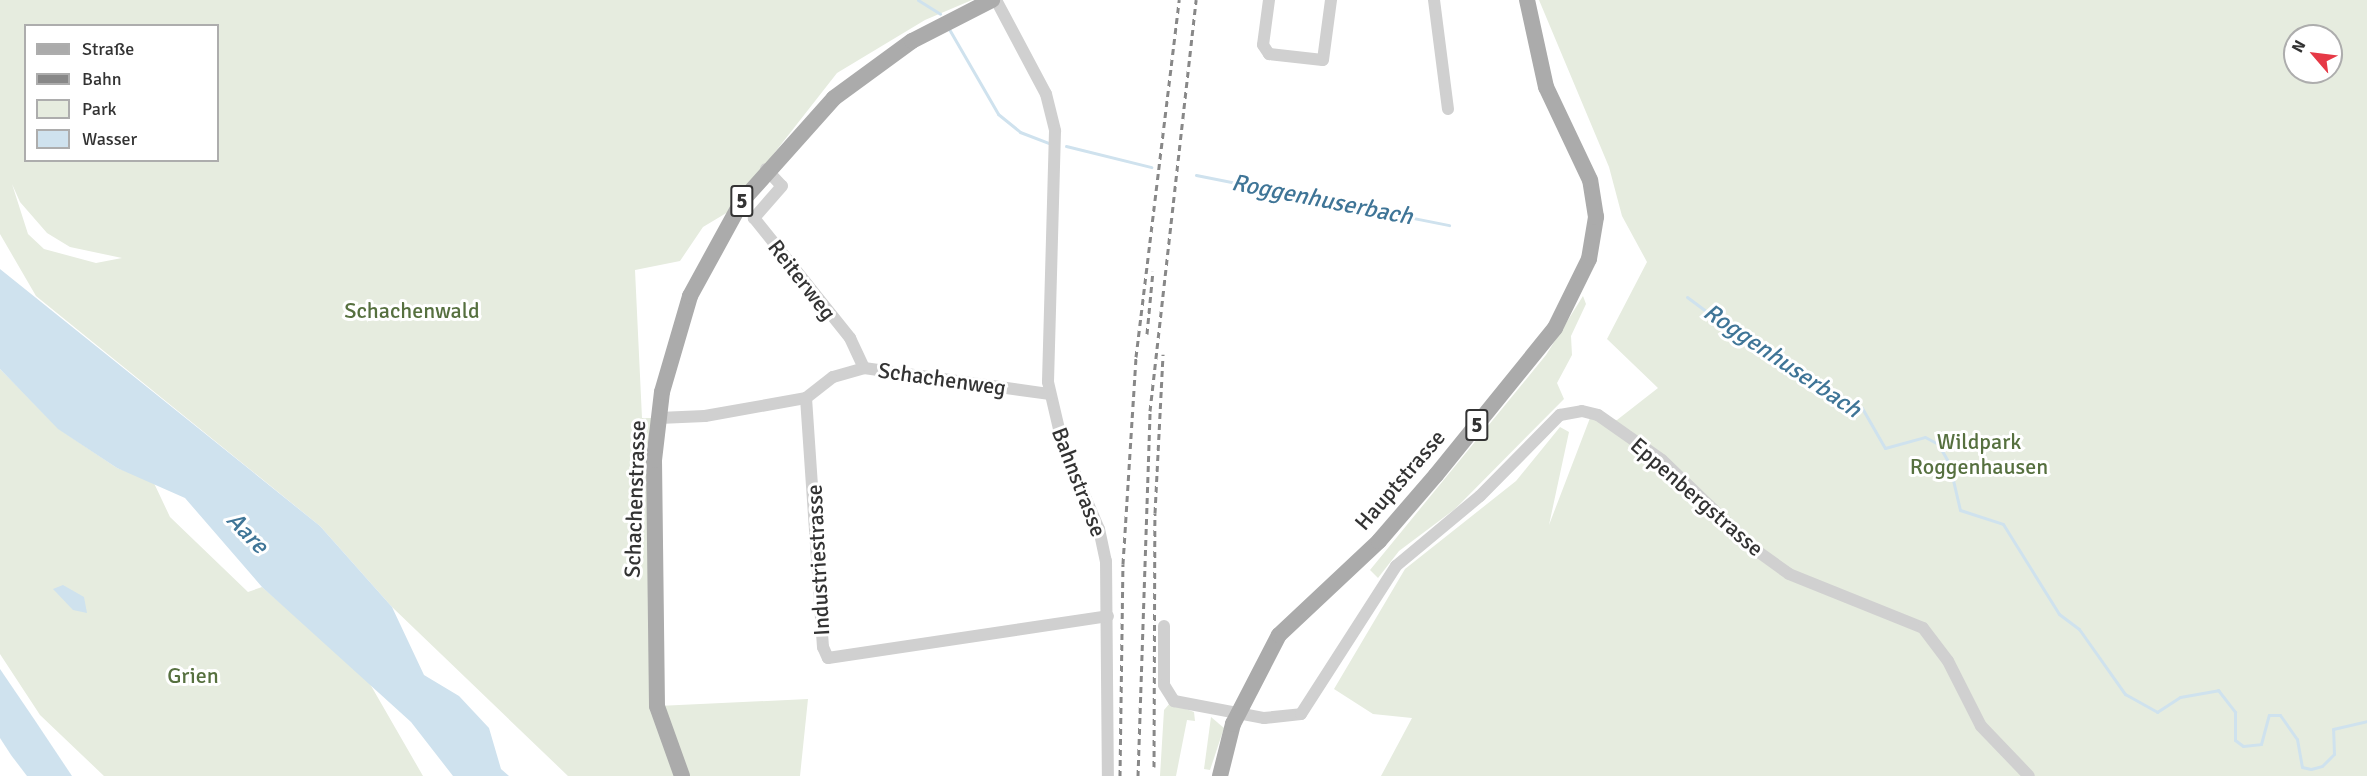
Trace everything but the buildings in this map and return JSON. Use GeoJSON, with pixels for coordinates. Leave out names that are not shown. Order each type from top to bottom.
{"type":"FeatureCollection","features":[{"type":"Feature","properties":{"kind":"main road","name":"Schachenstrasse"},"geometry":{"type":"LineString","coordinates":[[682,776],[657,706],[658,418],[690,296],[725,227],[766,169],[858,77],[912,40],[994,0]]}},
{"type":"Feature","properties":{"kind":"main road","name":"Hauptstrasse"},"geometry":{"type":"LineString","coordinates":[[1220,776],[1255,675],[1279,635],[1399,519],[1565,312],[1595,234],[1595,198],[1584,162],[1546,87],[1527,0]]}},
{"type":"Feature","properties":{"kind":"main road","name":"Hauptstrasse"},"geometry":{"type":"LineString","coordinates":[[1232,776],[1240,714]]}},
{"type":"Feature","properties":{"kind":"street","name":"Bahnstrasse"},"geometry":{"type":"LineString","coordinates":[[994,0],[1041,83],[1058,155],[1048,314],[1050,394],[1063,447],[1099,530],[1108,616],[1108,776]]}},
{"type":"Feature","properties":{"kind":"street"},"geometry":{"type":"LineString","coordinates":[[1269,0],[1263,45],[1269,54],[1323,60],[1330,0]]}},
{"type":"Feature","properties":{"kind":"street"},"geometry":{"type":"LineString","coordinates":[[1434,0],[1448,108]]}},
{"type":"Feature","properties":{"kind":"street","name":"Reiterweg"},"geometry":{"type":"LineString","coordinates":[[766,169],[782,186],[754,218],[850,338],[864,368]]}},
{"type":"Feature","properties":{"kind":"street","name":"Schachenweg"},"geometry":{"type":"LineString","coordinates":[[806,398],[832,377],[864,368],[1050,394]]}},
{"type":"Feature","properties":{"kind":"street"},"geometry":{"type":"LineString","coordinates":[[658,418],[705,416],[806,398]]}},
{"type":"Feature","properties":{"kind":"street","name":"Industriestrasse"},"geometry":{"type":"LineString","coordinates":[[806,398],[823,647],[828,658],[1108,616]]}},
{"type":"Feature","properties":{"kind":"street","name":"Eppenbergstrasse"},"geometry":{"type":"LineString","coordinates":[[1164,626],[1164,681],[1169,698],[1183,705],[1240,714],[1285,717],[1307,709],[1396,566],[1480,496],[1560,415],[1582,411],[1598,415],[1662,460],[1783,571],[1923,628],[1948,661],[1981,726],[2029,776]]}},
{"type":"Feature","properties":{"kind":"green space","name":"Schachenwald"},"geometry":{"type":"Polygon","coordinates":[[[0,0],[972,0],[925,20],[837,73],[728,212],[703,227],[680,261],[635,270],[642,418],[659,418],[658,706],[808,699],[800,776],[568,776],[392,607],[320,526],[36,296],[0,234],[0,0]],[[12,184],[28,234],[44,249],[96,263],[122,258],[70,247],[47,233],[20,202],[12,184]]]}},
{"type":"Feature","properties":{"kind":"green space","name":"Wildpark Roggenhausen"},"geometry":{"type":"Polygon","coordinates":[[[1539,0],[2367,0],[2367,776],[1381,776],[1412,718],[1373,714],[1334,689],[1405,569],[1516,481],[1560,427],[1569,432],[1549,525],[1590,418],[1617,420],[1658,388],[1607,339],[1647,262],[1622,216],[1609,167],[1539,0]]]}},
{"type":"Feature","properties":{"kind":"green space"},"geometry":{"type":"Polygon","coordinates":[[[1583,296],[1586,304],[1571,336],[1572,355],[1557,383],[1564,399],[1455,509],[1399,551],[1378,578],[1370,570],[1546,355],[1583,296]]]}},
{"type":"Feature","properties":{"kind":"green space","name":"Grien"},"geometry":{"type":"Polygon","coordinates":[[[0,369],[59,429],[117,468],[153,481],[170,517],[248,592],[262,587],[366,677],[423,776],[104,776],[40,715],[0,654],[0,369]]]}},
{"type":"Feature","properties":{"kind":"green space"},"geometry":{"type":"Polygon","coordinates":[[[1170,703],[1194,712],[1195,721],[1187,720],[1176,776],[1160,776],[1164,710],[1170,703]]]}},
{"type":"Feature","properties":{"kind":"green space"},"geometry":{"type":"Polygon","coordinates":[[[1211,717],[1224,728],[1210,770],[1204,769],[1211,717]]]}},
{"type":"Feature","properties":{"kind":"water","name":"Aare"},"geometry":{"type":"Polygon","coordinates":[[[0,269],[320,526],[392,607],[424,675],[459,696],[489,728],[501,769],[509,776],[453,776],[411,722],[262,587],[185,498],[117,468],[58,429],[0,369],[0,269]]]}},
{"type":"Feature","properties":{"kind":"water"},"geometry":{"type":"Polygon","coordinates":[[[63,585],[84,597],[87,613],[73,610],[53,589],[63,585]]]}},
{"type":"Feature","properties":{"kind":"water"},"geometry":{"type":"Polygon","coordinates":[[[0,669],[72,776],[27,776],[11,755],[0,738],[0,669]]]}},
{"type":"Feature","properties":{"kind":"waterway","name":"Roggenhuserbach"},"geometry":{"type":"LineString","coordinates":[[918,0],[940,14]]}},
{"type":"Feature","properties":{"kind":"waterway","name":"Roggenhuserbach"},"geometry":{"type":"LineString","coordinates":[[949,29],[998,114],[1020,132],[1049,143]]}},
{"type":"Feature","properties":{"kind":"waterway","name":"Roggenhuserbach"},"geometry":{"type":"LineString","coordinates":[[1066,146],[1151,167]]}},
{"type":"Feature","properties":{"kind":"waterway","name":"Roggenhuserbach"},"geometry":{"type":"LineString","coordinates":[[1196,175],[1449,225]]}},
{"type":"Feature","properties":{"kind":"waterway","name":"Roggenhuserbach"},"geometry":{"type":"LineString","coordinates":[[1687,297],[1745,340],[1862,408],[1885,448],[1925,437],[1938,444],[1949,463],[1960,510],[2003,524],[2059,614],[2079,629],[2125,694],[2157,712],[2180,697],[2218,690],[2235,712],[2235,740],[2243,746],[2261,744],[2269,715],[2280,715],[2297,739],[2302,767],[2311,769],[2322,766],[2334,754],[2333,729],[2367,721]]}},
{"type":"Feature","properties":{"kind":"railway"},"geometry":{"type":"LineString","coordinates":[[1120,776],[1123,564],[1136,357],[1179,0]]}},
{"type":"Feature","properties":{"kind":"railway"},"geometry":{"type":"LineString","coordinates":[[1138,776],[1150,411],[1196,0]]}},
{"type":"Feature","properties":{"kind":"railway"},"geometry":{"type":"LineString","coordinates":[[1147,334],[1153,271]]}},
{"type":"Feature","properties":{"kind":"railway"},"geometry":{"type":"LineString","coordinates":[[1154,767],[1155,513],[1163,354]]}}]}
